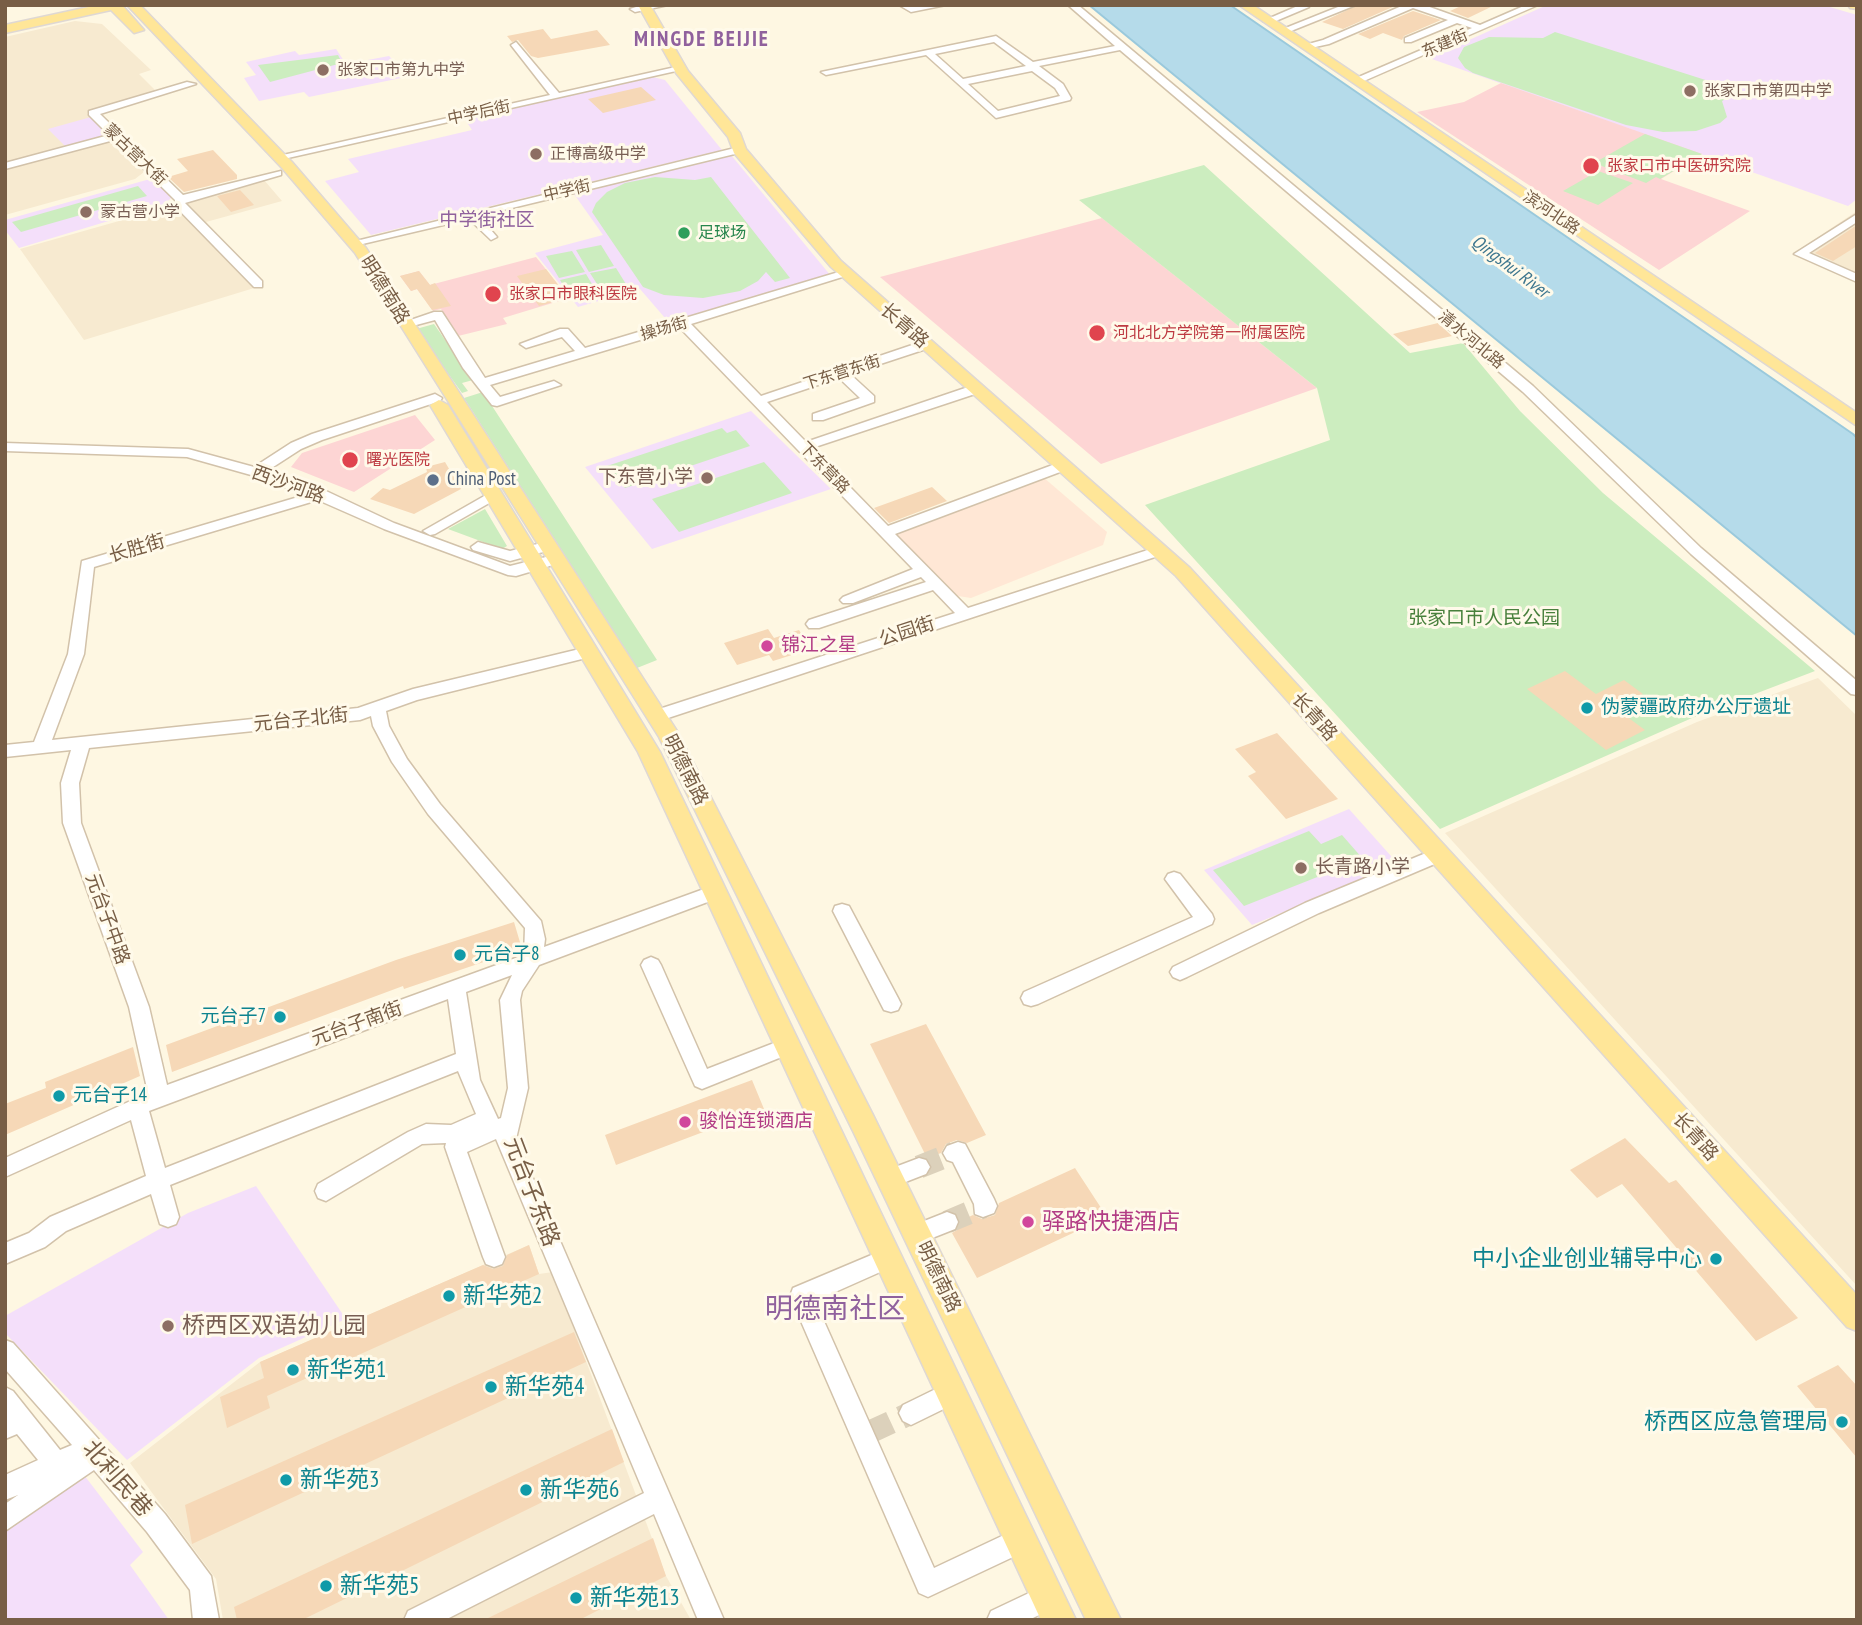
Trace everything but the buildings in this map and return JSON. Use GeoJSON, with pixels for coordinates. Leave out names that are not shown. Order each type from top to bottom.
{"type":"FeatureCollection","features":[{"type":"Feature","properties":{"kind":"main road"},"geometry":{"type":"LineString","coordinates":[[5,29],[89,5]]}},
{"type":"Feature","properties":{"kind":"main road","name":"滨河北路"},"geometry":{"type":"LineString","coordinates":[[1245,5],[1280,25]]}},
{"type":"Feature","properties":{"kind":"main road","name":"滨河北路"},"geometry":{"type":"LineString","coordinates":[[1256,5],[1310,46],[1857,409]]}},
{"type":"Feature","properties":{"kind":"main road","name":"长青路"},"geometry":{"type":"LineString","coordinates":[[639,7],[675,70],[735,136],[739,150],[846,274],[1183,572],[1857,1317]]}},
{"type":"Feature","properties":{"kind":"main road"},"geometry":{"type":"LineString","coordinates":[[72,10],[132,14]]}},
{"type":"Feature","properties":{"kind":"main road"},"geometry":{"type":"LineString","coordinates":[[5,23],[72,10],[132,14]]}},
{"type":"Feature","properties":{"kind":"main road","name":"明德南路"},"geometry":{"type":"LineString","coordinates":[[132,14],[191,84],[279,166],[405,324],[543,556],[588,652],[649,752],[1053,1608]]}},
{"type":"Feature","properties":{"kind":"main road","name":"明德南路"},"geometry":{"type":"LineString","coordinates":[[132,14],[354,243],[366,276],[493,495],[543,556],[656,716],[917,1234],[1104,1620]]}},
{"type":"Feature","properties":{"kind":"main road","name":"滨河北路"},"geometry":{"type":"LineString","coordinates":[[1361,80],[1857,421]]}},
{"type":"Feature","properties":{"kind":"street"},"geometry":{"type":"LineString","coordinates":[[639,7],[664,5]]}},
{"type":"Feature","properties":{"kind":"street"},"geometry":{"type":"LineString","coordinates":[[903,5],[911,9],[942,5]]}},
{"type":"Feature","properties":{"kind":"street","name":"清水河北路"},"geometry":{"type":"LineString","coordinates":[[1072,5],[1547,405],[1702,556],[1857,690]]}},
{"type":"Feature","properties":{"kind":"street"},"geometry":{"type":"LineString","coordinates":[[1280,25],[1352,5]]}},
{"type":"Feature","properties":{"kind":"street"},"geometry":{"type":"LineString","coordinates":[[1310,46],[1413,5],[1481,28]]}},
{"type":"Feature","properties":{"kind":"street","name":"东建街"},"geometry":{"type":"LineString","coordinates":[[1361,80],[1534,5]]}},
{"type":"Feature","properties":{"kind":"street"},"geometry":{"type":"LineString","coordinates":[[1280,25],[1304,7]]}},
{"type":"Feature","properties":{"kind":"street"},"geometry":{"type":"LineString","coordinates":[[1408,40],[1456,19]]}},
{"type":"Feature","properties":{"kind":"street"},"geometry":{"type":"LineString","coordinates":[[826,72],[928,52],[996,39],[1059,86],[1066,98],[996,115],[928,52]]}},
{"type":"Feature","properties":{"kind":"street"},"geometry":{"type":"LineString","coordinates":[[516,45],[556,96]]}},
{"type":"Feature","properties":{"kind":"street"},"geometry":{"type":"LineString","coordinates":[[961,82],[1122,47]]}},
{"type":"Feature","properties":{"kind":"street","name":"中学后街"},"geometry":{"type":"LineString","coordinates":[[279,166],[411,129],[675,70]]}},
{"type":"Feature","properties":{"kind":"street","name":"蒙古营大街"},"geometry":{"type":"LineString","coordinates":[[191,84],[93,113],[181,199],[279,166]]}},
{"type":"Feature","properties":{"kind":"street"},"geometry":{"type":"LineString","coordinates":[[381,137],[442,124]]}},
{"type":"Feature","properties":{"kind":"street"},"geometry":{"type":"LineString","coordinates":[[5,166],[116,136]]}},
{"type":"Feature","properties":{"kind":"street","name":"中学街"},"geometry":{"type":"LineString","coordinates":[[354,243],[739,150]]}},
{"type":"Feature","properties":{"kind":"street"},"geometry":{"type":"LineString","coordinates":[[181,199],[179,204],[258,284]]}},
{"type":"Feature","properties":{"kind":"street"},"geometry":{"type":"LineString","coordinates":[[471,214],[491,237]]}},
{"type":"Feature","properties":{"kind":"street"},"geometry":{"type":"LineString","coordinates":[[1854,273],[1800,254],[1857,217]]}},
{"type":"Feature","properties":{"kind":"street","name":"操场街"},"geometry":{"type":"LineString","coordinates":[[482,383],[846,274]]}},
{"type":"Feature","properties":{"kind":"street"},"geometry":{"type":"LineString","coordinates":[[405,324],[438,315],[496,402],[554,385]]}},
{"type":"Feature","properties":{"kind":"street","name":"下东营路"},"geometry":{"type":"LineString","coordinates":[[683,323],[965,614]]}},
{"type":"Feature","properties":{"kind":"street"},"geometry":{"type":"LineString","coordinates":[[526,344],[564,332],[583,352]]}},
{"type":"Feature","properties":{"kind":"street","name":"下东营东街"},"geometry":{"type":"LineString","coordinates":[[758,401],[925,345]]}},
{"type":"Feature","properties":{"kind":"street"},"geometry":{"type":"LineString","coordinates":[[818,417],[869,399],[841,373]]}},
{"type":"Feature","properties":{"kind":"street"},"geometry":{"type":"LineString","coordinates":[[803,447],[975,389]]}},
{"type":"Feature","properties":{"kind":"street"},"geometry":{"type":"LineString","coordinates":[[260,470],[317,437],[435,398]]}},
{"type":"Feature","properties":{"kind":"street","name":"西沙河路"},"geometry":{"type":"LineString","coordinates":[[5,439],[188,447],[498,554],[543,556]]}},
{"type":"Feature","properties":{"kind":"street","name":"西沙河路"},"geometry":{"type":"LineString","coordinates":[[5,447],[188,453],[260,470]]}},
{"type":"Feature","properties":{"kind":"street"},"geometry":{"type":"LineString","coordinates":[[886,532],[1062,466]]}},
{"type":"Feature","properties":{"kind":"street","name":"西沙河路"},"geometry":{"type":"LineString","coordinates":[[323,493],[388,526],[508,570],[543,556]]}},
{"type":"Feature","properties":{"kind":"street","name":"长胜街"},"geometry":{"type":"LineString","coordinates":[[41,746],[76,654],[87,564],[323,493]]}},
{"type":"Feature","properties":{"kind":"street"},"geometry":{"type":"LineString","coordinates":[[430,531],[493,495]]}},
{"type":"Feature","properties":{"kind":"street","name":"公园街"},"geometry":{"type":"LineString","coordinates":[[656,716],[1159,551]]}},
{"type":"Feature","properties":{"kind":"street"},"geometry":{"type":"LineString","coordinates":[[848,600],[923,571]]}},
{"type":"Feature","properties":{"kind":"street"},"geometry":{"type":"LineString","coordinates":[[814,624],[936,584]]}},
{"type":"Feature","properties":{"kind":"street","name":"元台子北街"},"geometry":{"type":"LineString","coordinates":[[5,751],[82,741],[360,715],[413,695],[588,652]]}},
{"type":"Feature","properties":{"kind":"street"},"geometry":{"type":"LineString","coordinates":[[378,709],[381,726],[400,762],[434,809],[530,919],[535,933],[532,960]]}},
{"type":"Feature","properties":{"kind":"street","name":"元台子中路"},"geometry":{"type":"LineString","coordinates":[[82,741],[69,783],[72,823],[139,1007],[159,1097]]}},
{"type":"Feature","properties":{"kind":"street"},"geometry":{"type":"LineString","coordinates":[[1180,972],[1312,908],[1438,855]]}},
{"type":"Feature","properties":{"kind":"street"},"geometry":{"type":"LineString","coordinates":[[1031,999],[1205,919],[1174,880]]}},
{"type":"Feature","properties":{"kind":"street","name":"元台子南街"},"geometry":{"type":"LineString","coordinates":[[5,1168],[159,1097],[715,892]]}},
{"type":"Feature","properties":{"kind":"street"},"geometry":{"type":"LineString","coordinates":[[842,911],[891,1004]]}},
{"type":"Feature","properties":{"kind":"street","name":"元台子东路"},"geometry":{"type":"LineString","coordinates":[[532,960],[513,989],[510,1000],[518,1088],[503,1117],[506,1139],[711,1620]]}},
{"type":"Feature","properties":{"kind":"street"},"geometry":{"type":"LineString","coordinates":[[651,965],[702,1080],[787,1046]]}},
{"type":"Feature","properties":{"kind":"street"},"geometry":{"type":"LineString","coordinates":[[456,988],[470,1080],[503,1117]]}},
{"type":"Feature","properties":{"kind":"street"},"geometry":{"type":"LineString","coordinates":[[5,1254],[37,1240],[58,1224],[159,1180],[466,1059]]}},
{"type":"Feature","properties":{"kind":"street"},"geometry":{"type":"LineString","coordinates":[[138,1107],[168,1217]]}},
{"type":"Feature","properties":{"kind":"street"},"geometry":{"type":"LineString","coordinates":[[326,1191],[426,1133],[452,1134],[503,1117]]}},
{"type":"Feature","properties":{"kind":"street"},"geometry":{"type":"LineString","coordinates":[[494,1256],[455,1147],[503,1117]]}},
{"type":"Feature","properties":{"kind":"street"},"geometry":{"type":"LineString","coordinates":[[954,1153],[958,1151],[986,1206],[982,1207]]}},
{"type":"Feature","properties":{"kind":"street"},"geometry":{"type":"LineString","coordinates":[[890,1180],[919,1167]]}},
{"type":"Feature","properties":{"kind":"street"},"geometry":{"type":"LineString","coordinates":[[917,1234],[947,1222]]}},
{"type":"Feature","properties":{"kind":"street"},"geometry":{"type":"LineString","coordinates":[[888,1258],[801,1296],[866,1434],[928,1584],[1021,1540]]}},
{"type":"Feature","properties":{"kind":"street","name":"北利民巷"},"geometry":{"type":"LineString","coordinates":[[5,1351],[156,1523],[202,1585],[206,1620]]}},
{"type":"Feature","properties":{"kind":"street"},"geometry":{"type":"LineString","coordinates":[[911,1413],[952,1394]]}},
{"type":"Feature","properties":{"kind":"street"},"geometry":{"type":"LineString","coordinates":[[5,1399],[13,1424],[57,1465]]}},
{"type":"Feature","properties":{"kind":"street"},"geometry":{"type":"LineString","coordinates":[[5,1488],[93,1452]]}},
{"type":"Feature","properties":{"kind":"street"},"geometry":{"type":"LineString","coordinates":[[5,1519],[93,1452]]}},
{"type":"Feature","properties":{"kind":"street"},"geometry":{"type":"LineString","coordinates":[[417,1620],[660,1498]]}},
{"type":"Feature","properties":{"kind":"street"},"geometry":{"type":"LineString","coordinates":[[1000,1620],[1053,1608]]}},
{"type":"Feature","properties":{"kind":"shaded area","name":"张家口市第四中学"},"geometry":{"type":"Polygon","coordinates":[[[1547,5],[1823,5],[1857,15],[1857,199],[1848,206],[1429,58],[1547,5]]]}},
{"type":"Feature","properties":{"kind":"shaded area"},"geometry":{"type":"Polygon","coordinates":[[[75,21],[102,24],[151,70],[139,74],[156,91],[87,113],[144,172],[135,179],[5,215],[5,37],[75,21]]]}},
{"type":"Feature","properties":{"kind":"shaded area","name":"张家口市第九中学"},"geometry":{"type":"Polygon","coordinates":[[[336,49],[346,64],[389,56],[395,62],[390,64],[401,78],[309,97],[304,92],[259,101],[244,78],[256,75],[246,62],[295,51],[299,55],[336,49]]]}},
{"type":"Feature","properties":{"kind":"shaded area","name":"正博高级中学"},"geometry":{"type":"Polygon","coordinates":[[[653,77],[665,80],[722,150],[371,235],[325,181],[359,172],[348,159],[472,130],[464,118],[653,77]]]}},
{"type":"Feature","properties":{"kind":"shaded area","name":"张家口市中医研究院"},"geometry":{"type":"Polygon","coordinates":[[[1501,83],[1702,154],[1661,179],[1750,211],[1659,270],[1417,112],[1464,102],[1501,83]]]}},
{"type":"Feature","properties":{"kind":"shaded area"},"geometry":{"type":"Polygon","coordinates":[[[91,117],[108,134],[65,146],[48,129],[91,117]]]}},
{"type":"Feature","properties":{"kind":"shaded area"},"geometry":{"type":"Polygon","coordinates":[[[731,155],[831,276],[688,319],[684,314],[665,318],[640,289],[578,307],[535,253],[603,235],[574,194],[731,155]]]}},
{"type":"Feature","properties":{"kind":"shaded area","name":"蒙古营小学"},"geometry":{"type":"Polygon","coordinates":[[[157,177],[174,195],[165,204],[19,248],[5,230],[5,220],[157,177]]]}},
{"type":"Feature","properties":{"kind":"shaded area"},"geometry":{"type":"Polygon","coordinates":[[[264,180],[282,201],[206,222],[264,285],[84,340],[20,249],[264,180]]]}},
{"type":"Feature","properties":{"kind":"shaded area"},"geometry":{"type":"Polygon","coordinates":[[[1857,211],[1857,280],[1794,253],[1857,211]]]}},
{"type":"Feature","properties":{"kind":"shaded area","name":"河北北方学院第一附属医院"},"geometry":{"type":"Polygon","coordinates":[[[1102,218],[1317,388],[1101,464],[880,277],[1102,218]]]}},
{"type":"Feature","properties":{"kind":"shaded area","name":"张家口市眼科医院"},"geometry":{"type":"Polygon","coordinates":[[[536,257],[569,298],[503,318],[507,324],[458,336],[441,309],[433,311],[417,289],[411,291],[400,276],[419,271],[430,285],[536,257]]]}},
{"type":"Feature","properties":{"kind":"shaded area","name":"下东营小学"},"geometry":{"type":"Polygon","coordinates":[[[751,411],[831,489],[652,549],[585,467],[751,411]]]}},
{"type":"Feature","properties":{"kind":"shaded area","name":"曙光医院"},"geometry":{"type":"Polygon","coordinates":[[[415,415],[435,440],[354,492],[291,467],[302,453],[415,415]]]}},
{"type":"Feature","properties":{"kind":"shaded area"},"geometry":{"type":"Polygon","coordinates":[[[1043,477],[1107,532],[1103,545],[971,598],[958,596],[895,533],[1043,477]]]}},
{"type":"Feature","properties":{"kind":"shaded area"},"geometry":{"type":"Polygon","coordinates":[[[1818,678],[1857,716],[1857,1286],[1445,833],[1697,722],[1818,678]]]}},
{"type":"Feature","properties":{"kind":"shaded area","name":"长青路小学"},"geometry":{"type":"Polygon","coordinates":[[[1349,809],[1399,865],[1252,925],[1204,870],[1349,809]]]}},
{"type":"Feature","properties":{"kind":"shaded area","name":"桥西区双语幼儿园"},"geometry":{"type":"Polygon","coordinates":[[[256,1186],[346,1319],[259,1358],[127,1460],[5,1333],[5,1316],[188,1213],[256,1186]]]}},
{"type":"Feature","properties":{"kind":"shaded area"},"geometry":{"type":"Polygon","coordinates":[[[529,1245],[539,1274],[553,1272],[666,1576],[691,1620],[223,1620],[216,1579],[130,1463],[260,1362],[529,1245]]]}},
{"type":"Feature","properties":{"kind":"shaded area"},"geometry":{"type":"Polygon","coordinates":[[[81,1471],[143,1552],[130,1565],[169,1620],[5,1620],[5,1526],[81,1471]]]}},
{"type":"Feature","properties":{"kind":"green space"},"geometry":{"type":"Polygon","coordinates":[[[1555,32],[1740,91],[1722,101],[1727,117],[1720,123],[1696,131],[1663,132],[1626,125],[1473,73],[1465,68],[1458,58],[1464,47],[1489,37],[1543,38],[1555,32]]]}},
{"type":"Feature","properties":{"kind":"green space"},"geometry":{"type":"Polygon","coordinates":[[[338,55],[342,63],[270,82],[258,65],[338,55]]]}},
{"type":"Feature","properties":{"kind":"green space"},"geometry":{"type":"Polygon","coordinates":[[[1645,134],[1702,154],[1660,179],[1656,177],[1646,183],[1594,163],[1645,134]]]}},
{"type":"Feature","properties":{"kind":"green space","name":"张家口市人民公园"},"geometry":{"type":"Polygon","coordinates":[[[1204,165],[1410,353],[1463,343],[1520,411],[1603,493],[1815,671],[1692,718],[1440,829],[1145,505],[1330,440],[1317,388],[1079,200],[1204,165]]]}},
{"type":"Feature","properties":{"kind":"green space"},"geometry":{"type":"Polygon","coordinates":[[[1598,171],[1633,183],[1598,205],[1563,191],[1598,171]]]}},
{"type":"Feature","properties":{"kind":"green space"},"geometry":{"type":"Polygon","coordinates":[[[655,177],[695,180],[711,177],[790,278],[775,282],[766,272],[758,281],[740,291],[703,298],[664,295],[643,287],[592,212],[596,203],[607,192],[625,183],[655,177]]]}},
{"type":"Feature","properties":{"kind":"green space"},"geometry":{"type":"Polygon","coordinates":[[[138,186],[147,196],[21,232],[12,222],[138,186]]]}},
{"type":"Feature","properties":{"kind":"green space"},"geometry":{"type":"Polygon","coordinates":[[[601,245],[614,266],[589,272],[576,250],[601,245]]]}},
{"type":"Feature","properties":{"kind":"green space"},"geometry":{"type":"Polygon","coordinates":[[[572,251],[585,272],[559,278],[546,256],[572,251]]]}},
{"type":"Feature","properties":{"kind":"green space"},"geometry":{"type":"Polygon","coordinates":[[[616,268],[629,289],[604,295],[590,273],[616,268]]]}},
{"type":"Feature","properties":{"kind":"green space"},"geometry":{"type":"Polygon","coordinates":[[[586,274],[599,296],[573,302],[560,280],[586,274]]]}},
{"type":"Feature","properties":{"kind":"green space"},"geometry":{"type":"Polygon","coordinates":[[[434,324],[473,380],[462,383],[468,391],[462,393],[416,329],[434,324]]]}},
{"type":"Feature","properties":{"kind":"green space"},"geometry":{"type":"Polygon","coordinates":[[[483,392],[657,660],[637,668],[464,398],[483,392]]]}},
{"type":"Feature","properties":{"kind":"green space"},"geometry":{"type":"Polygon","coordinates":[[[722,428],[727,433],[736,430],[750,446],[625,488],[607,466],[722,428]]]}},
{"type":"Feature","properties":{"kind":"green space"},"geometry":{"type":"Polygon","coordinates":[[[764,462],[792,493],[679,532],[652,499],[764,462]]]}},
{"type":"Feature","properties":{"kind":"green space"},"geometry":{"type":"Polygon","coordinates":[[[485,509],[507,546],[502,549],[448,529],[485,509]]]}},
{"type":"Feature","properties":{"kind":"green space"},"geometry":{"type":"Polygon","coordinates":[[[1309,831],[1321,844],[1342,835],[1363,859],[1244,906],[1213,870],[1309,831]]]}},
{"type":"Feature","properties":{"kind":"water","name":"Qingshui River"},"geometry":{"type":"Polygon","coordinates":[[[1089,5],[1230,5],[1853,434],[1857,438],[1857,636],[1089,5]]]}},
{"type":"Feature","properties":{"kind":"tunnel"},"geometry":{"type":"LineString","coordinates":[[919,1167],[954,1153]]}},
{"type":"Feature","properties":{"kind":"tunnel"},"geometry":{"type":"LineString","coordinates":[[947,1222],[983,1207]]}},
{"type":"Feature","properties":{"kind":"tunnel"},"geometry":{"type":"LineString","coordinates":[[870,1432],[911,1413]]}},
{"type":"Feature","properties":{"kind":"place","name":"张家口市第九中学"},"geometry":{"type":"Point","coordinates":[323,70]}},
{"type":"Feature","properties":{"kind":"place","name":"张家口市第四中学"},"geometry":{"type":"Point","coordinates":[1690,91]}},
{"type":"Feature","properties":{"kind":"place","name":"正博高级中学"},"geometry":{"type":"Point","coordinates":[536,154]}},
{"type":"Feature","properties":{"kind":"place","name":"张家口市中医研究院"},"geometry":{"type":"Point","coordinates":[1591,166]}},
{"type":"Feature","properties":{"kind":"place","name":"蒙古营小学"},"geometry":{"type":"Point","coordinates":[86,212]}},
{"type":"Feature","properties":{"kind":"place","name":"足球场"},"geometry":{"type":"Point","coordinates":[684,233]}},
{"type":"Feature","properties":{"kind":"place","name":"张家口市眼科医院"},"geometry":{"type":"Point","coordinates":[493,294]}},
{"type":"Feature","properties":{"kind":"place","name":"河北北方学院第一附属医院"},"geometry":{"type":"Point","coordinates":[1097,333]}},
{"type":"Feature","properties":{"kind":"place","name":"曙光医院"},"geometry":{"type":"Point","coordinates":[350,460]}},
{"type":"Feature","properties":{"kind":"place","name":"下东营小学"},"geometry":{"type":"Point","coordinates":[707,478]}},
{"type":"Feature","properties":{"kind":"place","name":"China Post"},"geometry":{"type":"Point","coordinates":[433,480]}},
{"type":"Feature","properties":{"kind":"place","name":"锦江之星"},"geometry":{"type":"Point","coordinates":[767,646]}},
{"type":"Feature","properties":{"kind":"place","name":"伪蒙疆政府办公厅遗址"},"geometry":{"type":"Point","coordinates":[1587,708]}},
{"type":"Feature","properties":{"kind":"place","name":"长青路小学"},"geometry":{"type":"Point","coordinates":[1301,868]}},
{"type":"Feature","properties":{"kind":"place","name":"元台子8"},"geometry":{"type":"Point","coordinates":[460,955]}},
{"type":"Feature","properties":{"kind":"place","name":"元台子7"},"geometry":{"type":"Point","coordinates":[280,1017]}},
{"type":"Feature","properties":{"kind":"place","name":"元台子14"},"geometry":{"type":"Point","coordinates":[59,1096]}},
{"type":"Feature","properties":{"kind":"place","name":"骏怡连锁酒店"},"geometry":{"type":"Point","coordinates":[685,1122]}},
{"type":"Feature","properties":{"kind":"place","name":"驿路快捷酒店"},"geometry":{"type":"Point","coordinates":[1028,1222]}},
{"type":"Feature","properties":{"kind":"place","name":"中小企业创业辅导中心"},"geometry":{"type":"Point","coordinates":[1716,1259]}},
{"type":"Feature","properties":{"kind":"place","name":"新华苑2"},"geometry":{"type":"Point","coordinates":[449,1296]}},
{"type":"Feature","properties":{"kind":"place","name":"桥西区双语幼儿园"},"geometry":{"type":"Point","coordinates":[168,1326]}},
{"type":"Feature","properties":{"kind":"place","name":"新华苑1"},"geometry":{"type":"Point","coordinates":[293,1370]}},
{"type":"Feature","properties":{"kind":"place","name":"新华苑4"},"geometry":{"type":"Point","coordinates":[491,1387]}},
{"type":"Feature","properties":{"kind":"place","name":"桥西区应急管理局"},"geometry":{"type":"Point","coordinates":[1842,1422]}},
{"type":"Feature","properties":{"kind":"place","name":"新华苑3"},"geometry":{"type":"Point","coordinates":[286,1480]}},
{"type":"Feature","properties":{"kind":"place","name":"新华苑6"},"geometry":{"type":"Point","coordinates":[526,1490]}},
{"type":"Feature","properties":{"kind":"place","name":"新华苑5"},"geometry":{"type":"Point","coordinates":[326,1586]}},
{"type":"Feature","properties":{"kind":"place","name":"新华苑13"},"geometry":{"type":"Point","coordinates":[576,1598]}},
{"type":"Feature","properties":{"kind":"district","name":"MINGDE BEIJIE"},"geometry":{"type":"Point","coordinates":[702,40]}},
{"type":"Feature","properties":{"kind":"district","name":"中学街社区"},"geometry":{"type":"Point","coordinates":[487,221]}},
{"type":"Feature","properties":{"kind":"district","name":"明德南社区"},"geometry":{"type":"Point","coordinates":[835,1310]}}]}
